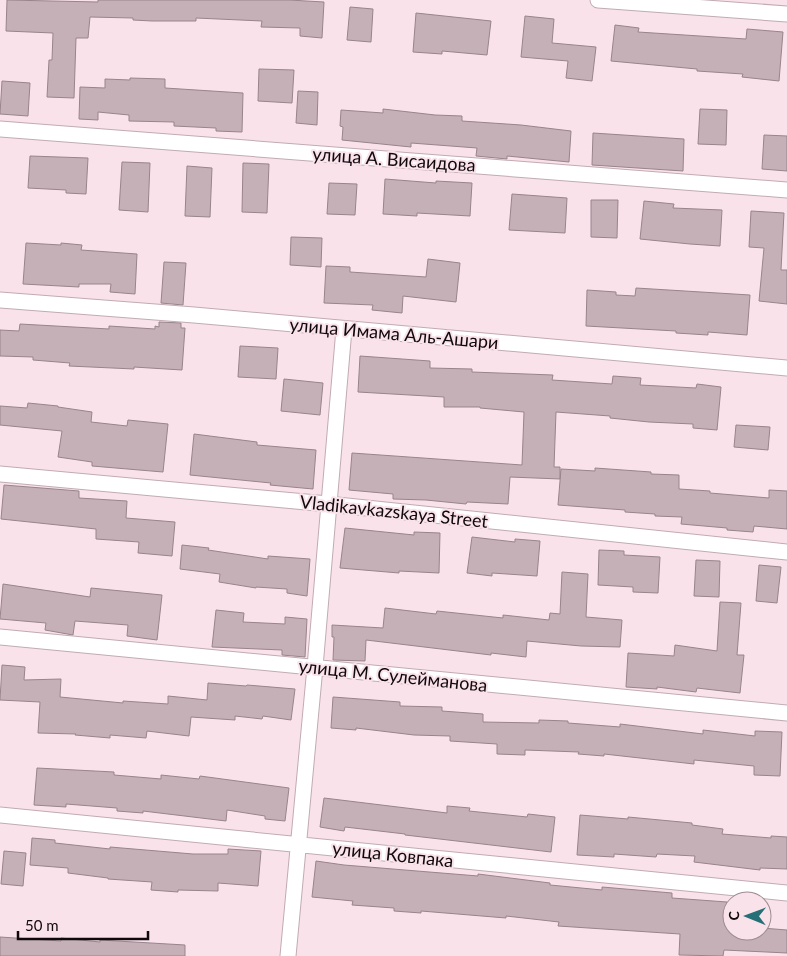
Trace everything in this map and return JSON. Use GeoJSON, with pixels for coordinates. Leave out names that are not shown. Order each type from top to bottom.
{"type":"FeatureCollection","features":[{"type":"Feature","properties":{"kind":"street"},"geometry":{"type":"LineString","coordinates":[[598,0],[787,14]]}},
{"type":"Feature","properties":{"kind":"street","name":"улица А. Висаидова"},"geometry":{"type":"LineString","coordinates":[[0,129],[787,190]]}},
{"type":"Feature","properties":{"kind":"street","name":"улица Имама Аль-Ашари"},"geometry":{"type":"LineString","coordinates":[[0,300],[787,368]]}},
{"type":"Feature","properties":{"kind":"street"},"geometry":{"type":"LineString","coordinates":[[288,956],[344,329]]}},
{"type":"Feature","properties":{"kind":"street","name":"Vladikavkazskaya Street"},"geometry":{"type":"LineString","coordinates":[[0,474],[328,504],[787,552]]}},
{"type":"Feature","properties":{"kind":"street","name":"улица М. Сулейманова"},"geometry":{"type":"LineString","coordinates":[[0,637],[787,713]]}},
{"type":"Feature","properties":{"kind":"street","name":"улица Ковпака"},"geometry":{"type":"LineString","coordinates":[[0,815],[787,893]]}},
{"type":"Feature","properties":{"kind":"building"},"geometry":{"type":"Polygon","coordinates":[[[7,0],[98,2],[98,0],[289,0],[324,2],[322,38],[300,36],[300,28],[261,27],[262,21],[196,18],[196,21],[152,21],[133,20],[133,18],[90,17],[88,38],[76,38],[74,98],[47,97],[49,60],[52,60],[53,33],[6,31],[7,0]]]}},
{"type":"Feature","properties":{"kind":"building"},"geometry":{"type":"Polygon","coordinates":[[[350,7],[373,9],[371,42],[347,40],[350,7]]]}},
{"type":"Feature","properties":{"kind":"building"},"geometry":{"type":"Polygon","coordinates":[[[416,13],[491,21],[487,55],[442,51],[442,54],[413,52],[416,13]]]}},
{"type":"Feature","properties":{"kind":"building"},"geometry":{"type":"Polygon","coordinates":[[[525,16],[554,19],[552,43],[596,47],[592,81],[566,78],[568,61],[521,57],[525,16]]]}},
{"type":"Feature","properties":{"kind":"building"},"geometry":{"type":"Polygon","coordinates":[[[615,25],[639,28],[638,32],[746,39],[747,29],[783,32],[779,81],[742,77],[743,74],[697,71],[697,69],[611,61],[615,25]]]}},
{"type":"Feature","properties":{"kind":"building"},"geometry":{"type":"Polygon","coordinates":[[[259,69],[294,70],[292,103],[258,101],[259,69]]]}},
{"type":"Feature","properties":{"kind":"building"},"geometry":{"type":"Polygon","coordinates":[[[130,78],[165,79],[165,88],[243,93],[242,132],[216,131],[216,128],[174,126],[174,122],[129,121],[129,115],[98,112],[98,120],[79,119],[80,87],[105,88],[105,79],[130,80],[130,78]]]}},
{"type":"Feature","properties":{"kind":"building"},"geometry":{"type":"Polygon","coordinates":[[[2,81],[30,83],[28,116],[0,114],[2,81]]]}},
{"type":"Feature","properties":{"kind":"building"},"geometry":{"type":"Polygon","coordinates":[[[298,91],[318,92],[317,125],[296,123],[298,91]]]}},
{"type":"Feature","properties":{"kind":"building"},"geometry":{"type":"Polygon","coordinates":[[[383,109],[462,116],[462,121],[571,131],[569,162],[507,156],[507,159],[476,156],[477,148],[411,143],[411,147],[342,140],[343,127],[340,126],[341,110],[383,113],[383,109]]]}},
{"type":"Feature","properties":{"kind":"building"},"geometry":{"type":"Polygon","coordinates":[[[700,109],[727,110],[726,145],[698,144],[700,109]]]}},
{"type":"Feature","properties":{"kind":"building"},"geometry":{"type":"Polygon","coordinates":[[[593,133],[684,139],[683,171],[592,165],[593,133]]]}},
{"type":"Feature","properties":{"kind":"building"},"geometry":{"type":"Polygon","coordinates":[[[764,135],[787,136],[787,171],[762,169],[764,135]]]}},
{"type":"Feature","properties":{"kind":"building"},"geometry":{"type":"Polygon","coordinates":[[[30,156],[88,158],[86,194],[66,193],[66,190],[28,188],[30,156]]]}},
{"type":"Feature","properties":{"kind":"building"},"geometry":{"type":"Polygon","coordinates":[[[122,162],[150,163],[148,212],[119,210],[122,162]]]}},
{"type":"Feature","properties":{"kind":"building"},"geometry":{"type":"Polygon","coordinates":[[[243,163],[269,164],[267,213],[242,212],[243,163]]]}},
{"type":"Feature","properties":{"kind":"building"},"geometry":{"type":"Polygon","coordinates":[[[187,166],[212,168],[210,217],[185,216],[187,166]]]}},
{"type":"Feature","properties":{"kind":"building"},"geometry":{"type":"Polygon","coordinates":[[[385,179],[436,183],[436,181],[472,183],[470,216],[417,213],[417,216],[383,214],[385,179]]]}},
{"type":"Feature","properties":{"kind":"building"},"geometry":{"type":"Polygon","coordinates":[[[329,183],[357,184],[355,215],[327,214],[329,183]]]}},
{"type":"Feature","properties":{"kind":"building"},"geometry":{"type":"Polygon","coordinates":[[[512,194],[567,198],[565,233],[509,230],[512,194]]]}},
{"type":"Feature","properties":{"kind":"building"},"geometry":{"type":"Polygon","coordinates":[[[591,200],[618,200],[617,238],[591,237],[591,200]]]}},
{"type":"Feature","properties":{"kind":"building"},"geometry":{"type":"Polygon","coordinates":[[[644,201],[674,204],[673,208],[722,210],[720,246],[640,239],[644,201]]]}},
{"type":"Feature","properties":{"kind":"building"},"geometry":{"type":"Polygon","coordinates":[[[751,211],[784,213],[781,270],[787,270],[787,304],[759,301],[764,248],[749,247],[751,211]]]}},
{"type":"Feature","properties":{"kind":"building"},"geometry":{"type":"Polygon","coordinates":[[[291,237],[322,238],[321,267],[290,265],[291,237]]]}},
{"type":"Feature","properties":{"kind":"building"},"geometry":{"type":"Polygon","coordinates":[[[26,243],[82,245],[81,250],[137,254],[135,294],[110,292],[111,284],[79,284],[79,287],[23,284],[26,243]]]}},
{"type":"Feature","properties":{"kind":"building"},"geometry":{"type":"Polygon","coordinates":[[[428,259],[460,263],[456,302],[403,296],[402,313],[372,310],[373,305],[324,303],[326,266],[350,267],[350,272],[426,277],[428,259]]]}},
{"type":"Feature","properties":{"kind":"building"},"geometry":{"type":"Polygon","coordinates":[[[164,262],[186,263],[183,305],[161,303],[164,262]]]}},
{"type":"Feature","properties":{"kind":"building"},"geometry":{"type":"Polygon","coordinates":[[[636,288],[750,295],[747,335],[708,332],[708,335],[676,333],[676,331],[586,326],[587,290],[616,292],[616,295],[635,296],[636,288]]]}},
{"type":"Feature","properties":{"kind":"building"},"geometry":{"type":"Polygon","coordinates":[[[159,322],[181,323],[181,328],[185,328],[182,370],[69,366],[70,363],[33,360],[33,357],[0,356],[0,330],[19,331],[20,324],[109,329],[109,326],[155,329],[155,326],[159,327],[159,322]]]}},
{"type":"Feature","properties":{"kind":"building"},"geometry":{"type":"Polygon","coordinates":[[[240,346],[278,348],[276,379],[238,377],[240,346]]]}},
{"type":"Feature","properties":{"kind":"building"},"geometry":{"type":"Polygon","coordinates":[[[360,356],[430,361],[430,368],[472,369],[472,372],[553,375],[552,380],[612,384],[613,376],[641,378],[640,385],[696,388],[697,384],[721,387],[717,430],[693,428],[693,424],[649,422],[610,418],[610,416],[556,412],[554,467],[560,467],[560,479],[510,477],[508,504],[467,502],[466,504],[393,499],[393,494],[349,490],[352,453],[522,465],[524,412],[480,407],[444,407],[444,397],[358,392],[360,356]]]}},
{"type":"Feature","properties":{"kind":"building"},"geometry":{"type":"Polygon","coordinates":[[[284,379],[323,383],[320,415],[281,411],[284,379]]]}},
{"type":"Feature","properties":{"kind":"building"},"geometry":{"type":"Polygon","coordinates":[[[28,403],[92,412],[91,422],[127,426],[128,420],[168,424],[163,472],[92,466],[92,462],[58,457],[62,431],[0,425],[0,406],[27,408],[28,403]]]}},
{"type":"Feature","properties":{"kind":"building"},"geometry":{"type":"Polygon","coordinates":[[[736,425],[770,427],[768,450],[734,447],[736,425]]]}},
{"type":"Feature","properties":{"kind":"building"},"geometry":{"type":"Polygon","coordinates":[[[194,434],[257,442],[257,445],[316,450],[313,489],[190,475],[194,434]]]}},
{"type":"Feature","properties":{"kind":"building"},"geometry":{"type":"Polygon","coordinates":[[[595,468],[679,475],[679,489],[710,491],[710,493],[769,498],[769,490],[787,491],[787,529],[754,526],[753,532],[727,530],[727,528],[681,524],[682,517],[655,516],[655,514],[625,512],[625,510],[558,505],[561,469],[595,471],[595,468]]]}},
{"type":"Feature","properties":{"kind":"building"},"geometry":{"type":"Polygon","coordinates":[[[4,485],[79,491],[79,498],[127,501],[126,518],[175,522],[172,556],[138,553],[139,542],[96,539],[96,529],[1,519],[4,485]]]}},
{"type":"Feature","properties":{"kind":"building"},"geometry":{"type":"Polygon","coordinates":[[[345,528],[414,535],[414,532],[440,533],[439,573],[399,571],[399,573],[340,568],[345,528]]]}},
{"type":"Feature","properties":{"kind":"building"},"geometry":{"type":"Polygon","coordinates":[[[472,537],[515,542],[515,539],[540,541],[537,576],[492,573],[492,576],[467,573],[472,537]]]}},
{"type":"Feature","properties":{"kind":"building"},"geometry":{"type":"Polygon","coordinates":[[[182,545],[268,559],[268,556],[310,559],[307,596],[287,593],[287,589],[256,588],[219,582],[220,574],[180,569],[182,545]]]}},
{"type":"Feature","properties":{"kind":"building"},"geometry":{"type":"Polygon","coordinates":[[[599,550],[624,551],[624,555],[660,557],[658,593],[633,592],[633,587],[598,585],[599,550]]]}},
{"type":"Feature","properties":{"kind":"building"},"geometry":{"type":"Polygon","coordinates":[[[696,560],[720,561],[719,597],[694,596],[696,560]]]}},
{"type":"Feature","properties":{"kind":"building"},"geometry":{"type":"Polygon","coordinates":[[[759,565],[781,567],[777,603],[756,601],[759,565]]]}},
{"type":"Feature","properties":{"kind":"building"},"geometry":{"type":"Polygon","coordinates":[[[562,572],[588,574],[586,617],[622,620],[620,647],[581,646],[527,641],[526,657],[491,653],[491,655],[366,640],[365,661],[333,660],[334,637],[332,637],[332,625],[383,628],[385,608],[436,614],[437,611],[503,618],[503,615],[549,620],[550,613],[560,614],[562,572]]]}},
{"type":"Feature","properties":{"kind":"building"},"geometry":{"type":"Polygon","coordinates":[[[3,584],[90,597],[91,588],[162,595],[157,640],[127,636],[128,625],[75,621],[73,635],[45,630],[46,623],[0,619],[3,584]]]}},
{"type":"Feature","properties":{"kind":"building"},"geometry":{"type":"Polygon","coordinates":[[[720,602],[741,603],[737,655],[744,655],[740,693],[697,688],[696,692],[657,687],[657,689],[626,687],[628,653],[674,656],[675,645],[717,651],[720,602]]]}},
{"type":"Feature","properties":{"kind":"building"},"geometry":{"type":"Polygon","coordinates":[[[216,610],[244,613],[243,622],[285,624],[285,617],[307,619],[305,657],[282,655],[282,650],[212,647],[216,610]]]}},
{"type":"Feature","properties":{"kind":"building"},"geometry":{"type":"Polygon","coordinates":[[[2,665],[25,667],[24,680],[61,679],[60,697],[123,703],[123,701],[168,704],[168,696],[207,700],[208,683],[295,689],[291,720],[263,716],[262,719],[235,716],[235,720],[191,717],[189,736],[147,731],[146,738],[110,735],[110,738],[76,734],[38,733],[40,702],[0,700],[2,665]]]}},
{"type":"Feature","properties":{"kind":"building"},"geometry":{"type":"Polygon","coordinates":[[[333,697],[400,702],[400,706],[442,707],[442,711],[483,714],[483,722],[539,723],[539,720],[568,721],[568,723],[620,727],[620,724],[703,734],[703,730],[755,736],[755,731],[782,732],[780,776],[754,775],[754,766],[694,760],[694,764],[604,754],[604,756],[578,754],[579,752],[525,750],[525,755],[497,754],[497,744],[450,741],[450,736],[414,735],[356,728],[356,730],[331,728],[333,697]]]}},
{"type":"Feature","properties":{"kind":"building"},"geometry":{"type":"Polygon","coordinates":[[[37,768],[114,772],[114,775],[161,779],[161,775],[199,779],[200,776],[289,788],[285,821],[265,819],[265,816],[227,810],[226,821],[143,811],[143,813],[117,811],[117,808],[66,804],[66,807],[34,805],[37,768]]]}},
{"type":"Feature","properties":{"kind":"building"},"geometry":{"type":"Polygon","coordinates":[[[324,798],[447,813],[447,806],[470,808],[469,811],[527,817],[528,814],[555,817],[551,852],[345,827],[344,831],[320,827],[324,798]]]}},
{"type":"Feature","properties":{"kind":"building"},"geometry":{"type":"Polygon","coordinates":[[[580,815],[692,823],[692,825],[723,829],[722,834],[771,838],[771,836],[787,837],[787,869],[760,868],[760,870],[694,862],[695,856],[657,854],[656,857],[614,854],[614,857],[577,855],[580,815]]]}},
{"type":"Feature","properties":{"kind":"building"},"geometry":{"type":"Polygon","coordinates":[[[32,838],[55,840],[55,843],[110,849],[110,847],[193,854],[228,854],[228,849],[261,851],[258,886],[218,883],[218,891],[178,890],[178,892],[151,890],[152,882],[108,879],[68,873],[68,868],[30,865],[32,838]]]}},
{"type":"Feature","properties":{"kind":"building"},"geometry":{"type":"Polygon","coordinates":[[[4,851],[26,853],[23,886],[1,884],[4,851]]]}},
{"type":"Feature","properties":{"kind":"building"},"geometry":{"type":"Polygon","coordinates":[[[316,861],[478,876],[478,874],[550,883],[550,885],[602,890],[602,887],[672,893],[672,898],[722,902],[722,941],[772,941],[772,929],[787,930],[787,953],[724,950],[723,956],[679,955],[680,934],[558,926],[559,922],[506,916],[506,918],[421,911],[421,913],[394,911],[394,908],[352,905],[353,901],[312,897],[316,861]]]}},
{"type":"Feature","properties":{"kind":"building"},"geometry":{"type":"Polygon","coordinates":[[[0,937],[61,941],[61,938],[100,942],[100,940],[185,945],[185,956],[0,956],[0,937]]]}}]}
